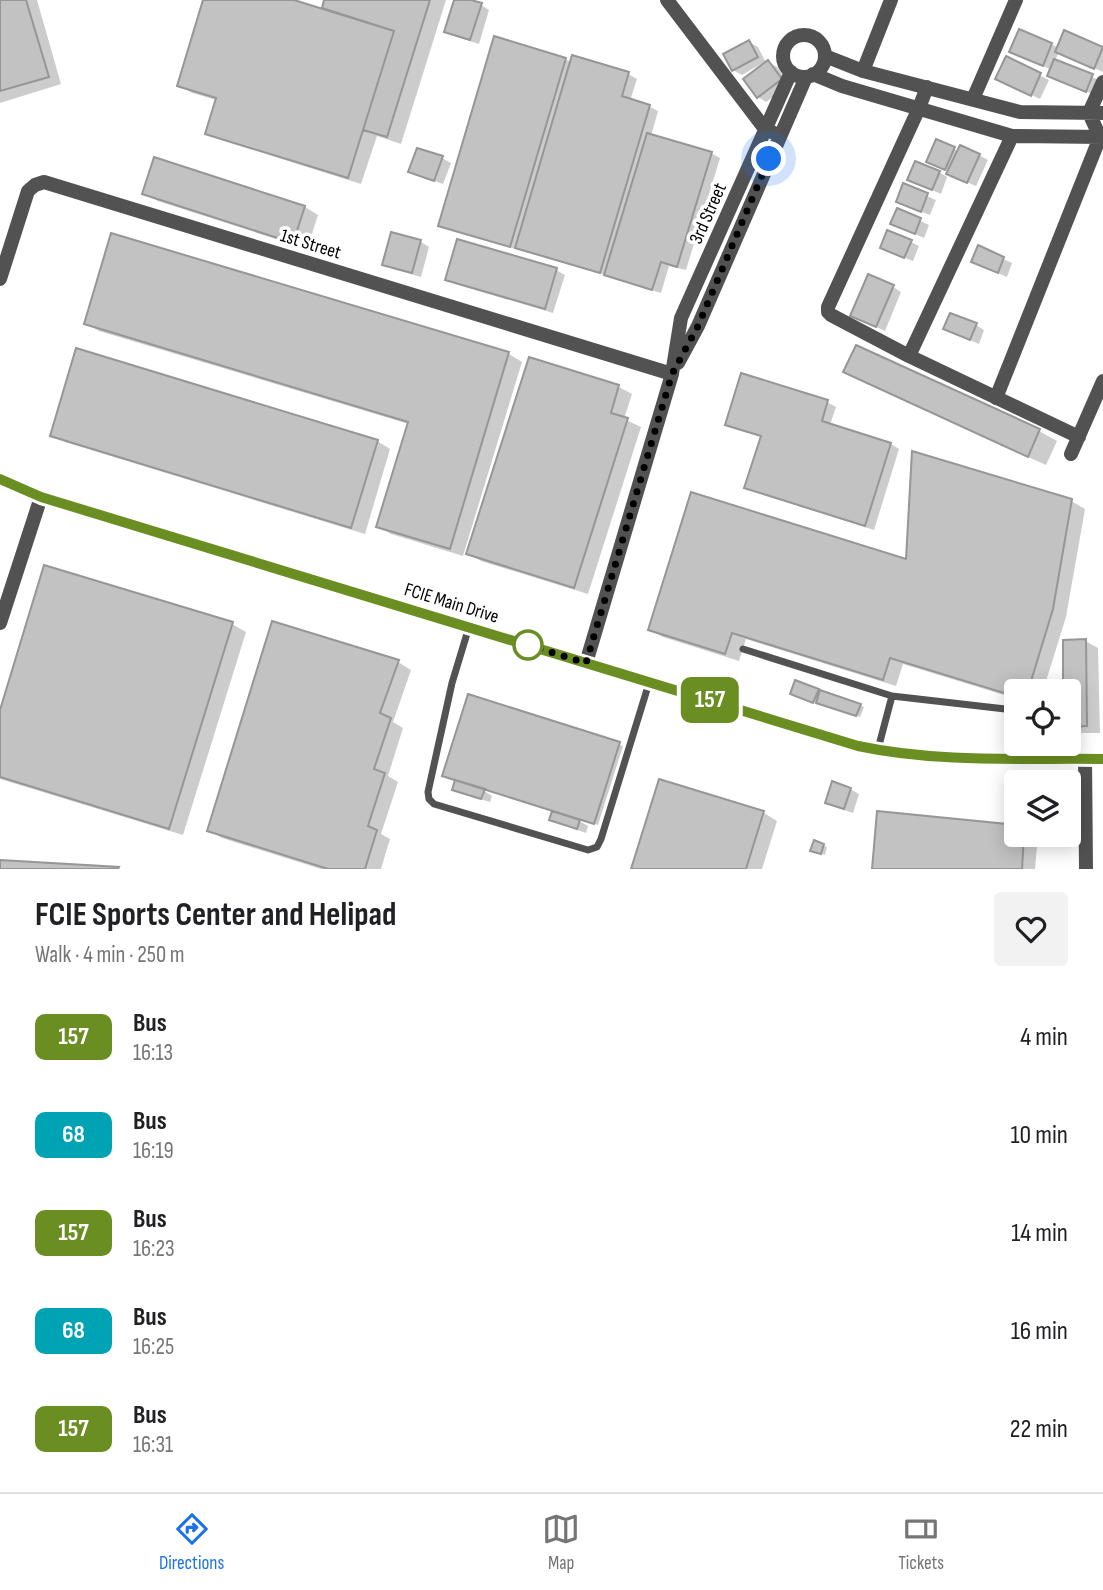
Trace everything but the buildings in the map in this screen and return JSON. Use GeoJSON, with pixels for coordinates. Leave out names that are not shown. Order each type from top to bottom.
{"type":"FeatureCollection","features":[{"type":"Feature","properties":{"kind":"street"},"geometry":{"type":"LineString","coordinates":[[667,0],[765,129],[779,135]]}},
{"type":"Feature","properties":{"kind":"street"},"geometry":{"type":"LineString","coordinates":[[863,71],[891,0]]}},
{"type":"Feature","properties":{"kind":"street"},"geometry":{"type":"LineString","coordinates":[[972,99],[1016,0]]}},
{"type":"Feature","properties":{"kind":"street"},"geometry":{"type":"LineString","coordinates":[[810,76],[820,70],[824,63],[824,50],[817,39],[798,36],[792,39],[783,58],[791,72],[798,75],[810,76],[1012,136],[1101,137]]}},
{"type":"Feature","properties":{"kind":"street"},"geometry":{"type":"LineString","coordinates":[[825,56],[863,71],[1020,112],[1096,113]]}},
{"type":"Feature","properties":{"kind":"street","name":"3rd Street"},"geometry":{"type":"LineString","coordinates":[[586,663],[672,374],[681,318],[791,72]]}},
{"type":"Feature","properties":{"kind":"street","name":"3rd Street"},"geometry":{"type":"LineString","coordinates":[[672,374],[698,326],[779,135],[810,76]]}},
{"type":"Feature","properties":{"kind":"street"},"geometry":{"type":"LineString","coordinates":[[996,398],[1101,137],[1096,113],[1103,82]]}},
{"type":"Feature","properties":{"kind":"street"},"geometry":{"type":"LineString","coordinates":[[927,88],[828,312],[909,356],[1079,437]]}},
{"type":"Feature","properties":{"kind":"street"},"geometry":{"type":"LineString","coordinates":[[909,356],[1012,136]]}},
{"type":"Feature","properties":{"kind":"street","name":"1st Street"},"geometry":{"type":"LineString","coordinates":[[0,279],[28,191],[44,182],[672,374]]}},
{"type":"Feature","properties":{"kind":"street"},"geometry":{"type":"LineString","coordinates":[[1072,454],[1103,380]]}},
{"type":"Feature","properties":{"kind":"street","name":"FCIE Main Drive"},"geometry":{"type":"LineString","coordinates":[[0,479],[41,497],[858,746],[948,758],[1103,759]]}},
{"type":"Feature","properties":{"kind":"street","name":"FCIE Main Drive"},"geometry":{"type":"LineString","coordinates":[[0,491],[41,497]]}},
{"type":"Feature","properties":{"kind":"street"},"geometry":{"type":"LineString","coordinates":[[0,623],[41,497]]}},
{"type":"Feature","properties":{"kind":"street"},"geometry":{"type":"LineString","coordinates":[[1085,759],[1086,869]]}},
{"type":"Feature","properties":{"kind":"lane"},"geometry":{"type":"LineString","coordinates":[[469,627],[452,683],[428,792],[429,799],[434,804],[588,850],[597,847],[650,682]]}},
{"type":"Feature","properties":{"kind":"lane"},"geometry":{"type":"LineString","coordinates":[[743,649],[892,696],[1004,709]]}},
{"type":"Feature","properties":{"kind":"lane"},"geometry":{"type":"LineString","coordinates":[[877,750],[892,696]]}},
{"type":"Feature","properties":{"kind":"bus line","name":"157"},"geometry":{"type":"LineString","coordinates":[[0,479],[41,497],[858,746],[948,758],[1103,759]]}},
{"type":"Feature","properties":{"kind":"route"},"geometry":{"type":"LineString","coordinates":[[528,645],[586,663],[672,374],[698,326],[769,159]]}}]}
